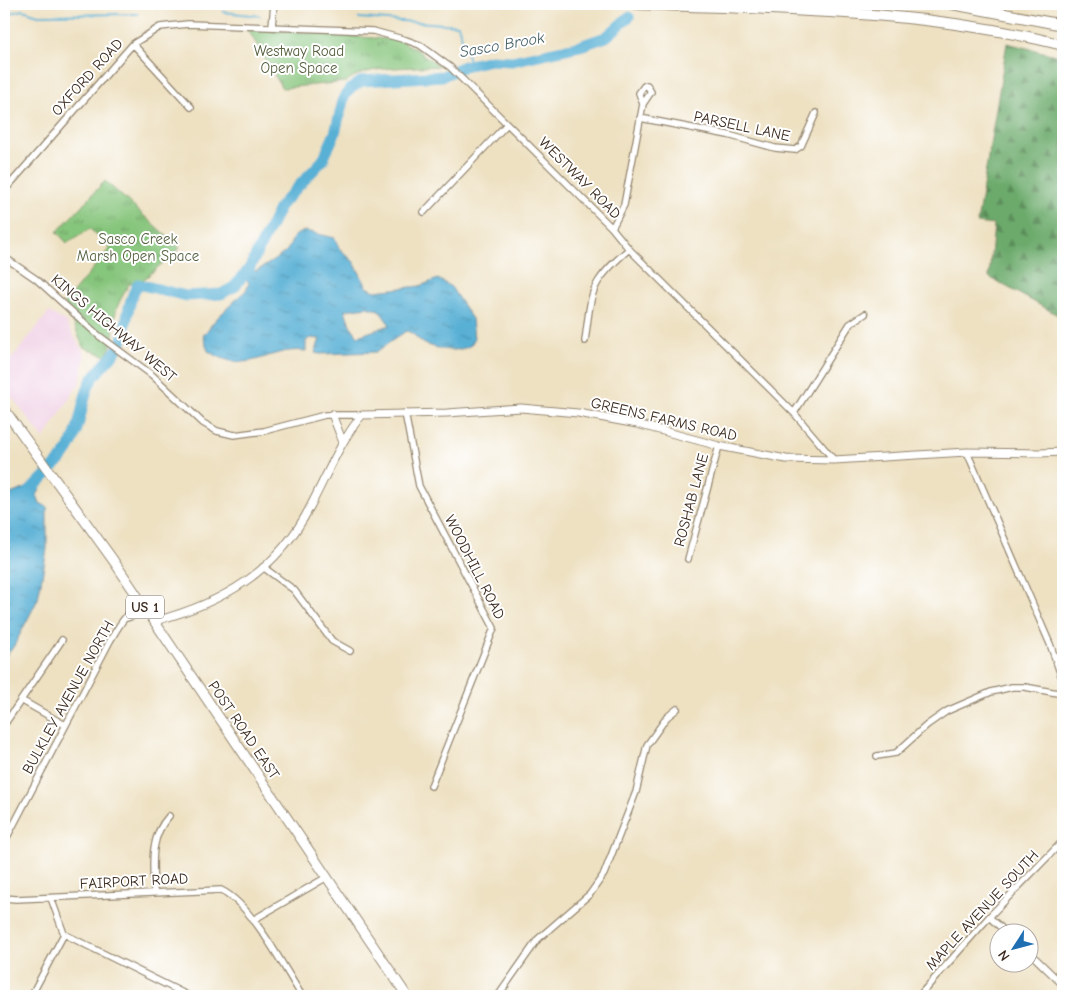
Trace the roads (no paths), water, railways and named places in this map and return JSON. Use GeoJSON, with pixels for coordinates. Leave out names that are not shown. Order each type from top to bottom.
{"type":"FeatureCollection","features":[{"type":"Feature","properties":{"kind":"highway"},"geometry":{"type":"LineString","coordinates":[[637,4],[900,17],[969,25],[1063,45]]}},
{"type":"Feature","properties":{"kind":"highway"},"geometry":{"type":"LineString","coordinates":[[952,4],[1063,25]]}},
{"type":"Feature","properties":{"kind":"main road","name":"POST ROAD EAST"},"geometry":{"type":"LineString","coordinates":[[4,409],[46,464],[155,621],[407,996]]}},
{"type":"Feature","properties":{"kind":"street"},"geometry":{"type":"LineString","coordinates":[[272,26],[274,4]]}},
{"type":"Feature","properties":{"kind":"street","name":"OXFORD ROAD"},"geometry":{"type":"LineString","coordinates":[[4,192],[133,44],[160,27],[188,24],[272,26]]}},
{"type":"Feature","properties":{"kind":"street","name":"WESTWAY ROAD"},"geometry":{"type":"LineString","coordinates":[[272,26],[373,31],[393,34],[420,46],[450,67],[794,413],[834,460]]}},
{"type":"Feature","properties":{"kind":"street"},"geometry":{"type":"LineString","coordinates":[[133,44],[191,107]]}},
{"type":"Feature","properties":{"kind":"street"},"geometry":{"type":"LineString","coordinates":[[612,228],[624,205],[643,104]]}},
{"type":"Feature","properties":{"kind":"street","name":"PARSELL LANE"},"geometry":{"type":"LineString","coordinates":[[640,118],[728,135],[774,148],[795,150],[801,146],[816,113]]}},
{"type":"Feature","properties":{"kind":"street"},"geometry":{"type":"LineString","coordinates":[[424,212],[507,124]]}},
{"type":"Feature","properties":{"kind":"street"},"geometry":{"type":"LineString","coordinates":[[586,341],[591,297],[597,281],[629,249]]}},
{"type":"Feature","properties":{"kind":"street","name":"KINGS HIGHWAY WEST"},"geometry":{"type":"LineString","coordinates":[[4,257],[36,278],[113,346],[152,375],[203,423]]}},
{"type":"Feature","properties":{"kind":"street"},"geometry":{"type":"LineString","coordinates":[[794,413],[850,324],[865,314]]}},
{"type":"Feature","properties":{"kind":"street","name":"GREENS FARMS ROAD"},"geometry":{"type":"LineString","coordinates":[[203,423],[217,431],[234,435],[264,431],[332,414],[521,408],[568,412],[637,424],[718,446],[786,459],[834,460],[967,452],[1063,452]]}},
{"type":"Feature","properties":{"kind":"street","name":"WOODHILL ROAD"},"geometry":{"type":"LineString","coordinates":[[405,413],[418,486],[494,628],[431,786]]}},
{"type":"Feature","properties":{"kind":"street"},"geometry":{"type":"LineString","coordinates":[[332,414],[342,440]]}},
{"type":"Feature","properties":{"kind":"street"},"geometry":{"type":"LineString","coordinates":[[155,621],[191,611],[216,600],[236,588],[263,567],[288,541],[302,522],[342,440],[362,414]]}},
{"type":"Feature","properties":{"kind":"street","name":"ROSHAB LANE"},"geometry":{"type":"LineString","coordinates":[[688,560],[718,446]]}},
{"type":"Feature","properties":{"kind":"street"},"geometry":{"type":"LineString","coordinates":[[967,452],[1050,644],[1063,682]]}},
{"type":"Feature","properties":{"kind":"street"},"geometry":{"type":"LineString","coordinates":[[263,567],[294,590],[332,641],[350,651]]}},
{"type":"Feature","properties":{"kind":"street","name":"BULKLEY AVENUE NORTH"},"geometry":{"type":"LineString","coordinates":[[4,842],[105,649],[127,618],[139,614],[144,606]]}},
{"type":"Feature","properties":{"kind":"street"},"geometry":{"type":"LineString","coordinates":[[4,725],[62,640]]}},
{"type":"Feature","properties":{"kind":"street"},"geometry":{"type":"LineString","coordinates":[[877,756],[896,753],[927,725],[947,711],[991,692],[1018,687],[1063,694]]}},
{"type":"Feature","properties":{"kind":"street"},"geometry":{"type":"LineString","coordinates":[[21,700],[65,725]]}},
{"type":"Feature","properties":{"kind":"street"},"geometry":{"type":"LineString","coordinates":[[498,996],[538,940],[590,894],[604,874],[636,792],[646,745],[667,717],[677,708]]}},
{"type":"Feature","properties":{"kind":"street"},"geometry":{"type":"LineString","coordinates":[[154,891],[155,838],[161,824],[169,816]]}},
{"type":"Feature","properties":{"kind":"street","name":"MAPLE AVENUE SOUTH"},"geometry":{"type":"LineString","coordinates":[[919,996],[989,917],[1063,841]]}},
{"type":"Feature","properties":{"kind":"street"},"geometry":{"type":"LineString","coordinates":[[253,920],[326,877]]}},
{"type":"Feature","properties":{"kind":"street","name":"FAIRPORT ROAD"},"geometry":{"type":"LineString","coordinates":[[4,898],[51,898],[154,891],[221,890],[235,899],[253,920],[302,996]]}},
{"type":"Feature","properties":{"kind":"street"},"geometry":{"type":"LineString","coordinates":[[51,898],[64,934],[189,996]]}},
{"type":"Feature","properties":{"kind":"street"},"geometry":{"type":"LineString","coordinates":[[989,917],[995,922]]}},
{"type":"Feature","properties":{"kind":"street"},"geometry":{"type":"LineString","coordinates":[[31,996],[64,934]]}},
{"type":"Feature","properties":{"kind":"street"},"geometry":{"type":"LineString","coordinates":[[1040,963],[1063,985]]}},
{"type":"Feature","properties":{"kind":"water"},"geometry":{"type":"Polygon","coordinates":[[[305,231],[335,238],[339,248],[354,262],[367,287],[375,291],[420,286],[438,279],[451,287],[472,319],[474,339],[471,345],[454,350],[442,349],[425,344],[406,331],[376,352],[315,353],[320,339],[310,338],[306,341],[306,351],[280,353],[247,362],[223,359],[208,351],[203,336],[215,320],[246,290],[249,283],[246,280],[253,271],[257,271],[278,258],[287,250],[293,238],[305,231]],[[367,307],[345,310],[350,325],[358,336],[390,325],[379,310],[367,307]]]}},
{"type":"Feature","properties":{"kind":"water"},"geometry":{"type":"Polygon","coordinates":[[[32,486],[40,490],[37,495],[40,503],[47,507],[47,549],[38,599],[14,646],[4,658],[4,499],[10,494],[32,486]]]}},
{"type":"Feature","properties":{"kind":"waterway"},"geometry":{"type":"LineString","coordinates":[[4,15],[23,10],[38,15],[138,14]]}},
{"type":"Feature","properties":{"kind":"waterway"},"geometry":{"type":"LineString","coordinates":[[223,12],[260,16]]}},
{"type":"Feature","properties":{"kind":"waterway","name":"Sasco Brook"},"geometry":{"type":"LineString","coordinates":[[4,513],[31,490],[68,450],[78,426],[89,385],[96,373],[114,354],[121,342],[134,291],[138,284],[186,296],[221,294],[234,287],[249,269],[281,205],[323,160],[335,133],[344,97],[350,89],[362,81],[443,76],[464,66],[491,60],[512,61],[580,46],[606,37],[629,17]]}},
{"type":"Feature","properties":{"kind":"waterway"},"geometry":{"type":"LineString","coordinates":[[359,18],[458,25],[470,64]]}},
{"type":"Feature","properties":{"kind":"park label","name":"Westway Road Open Space"},"geometry":{"type":"Point","coordinates":[299,60]}},
{"type":"Feature","properties":{"kind":"park label","name":"Sasco Creek Marsh Open Space"},"geometry":{"type":"Point","coordinates":[138,248]}}]}
